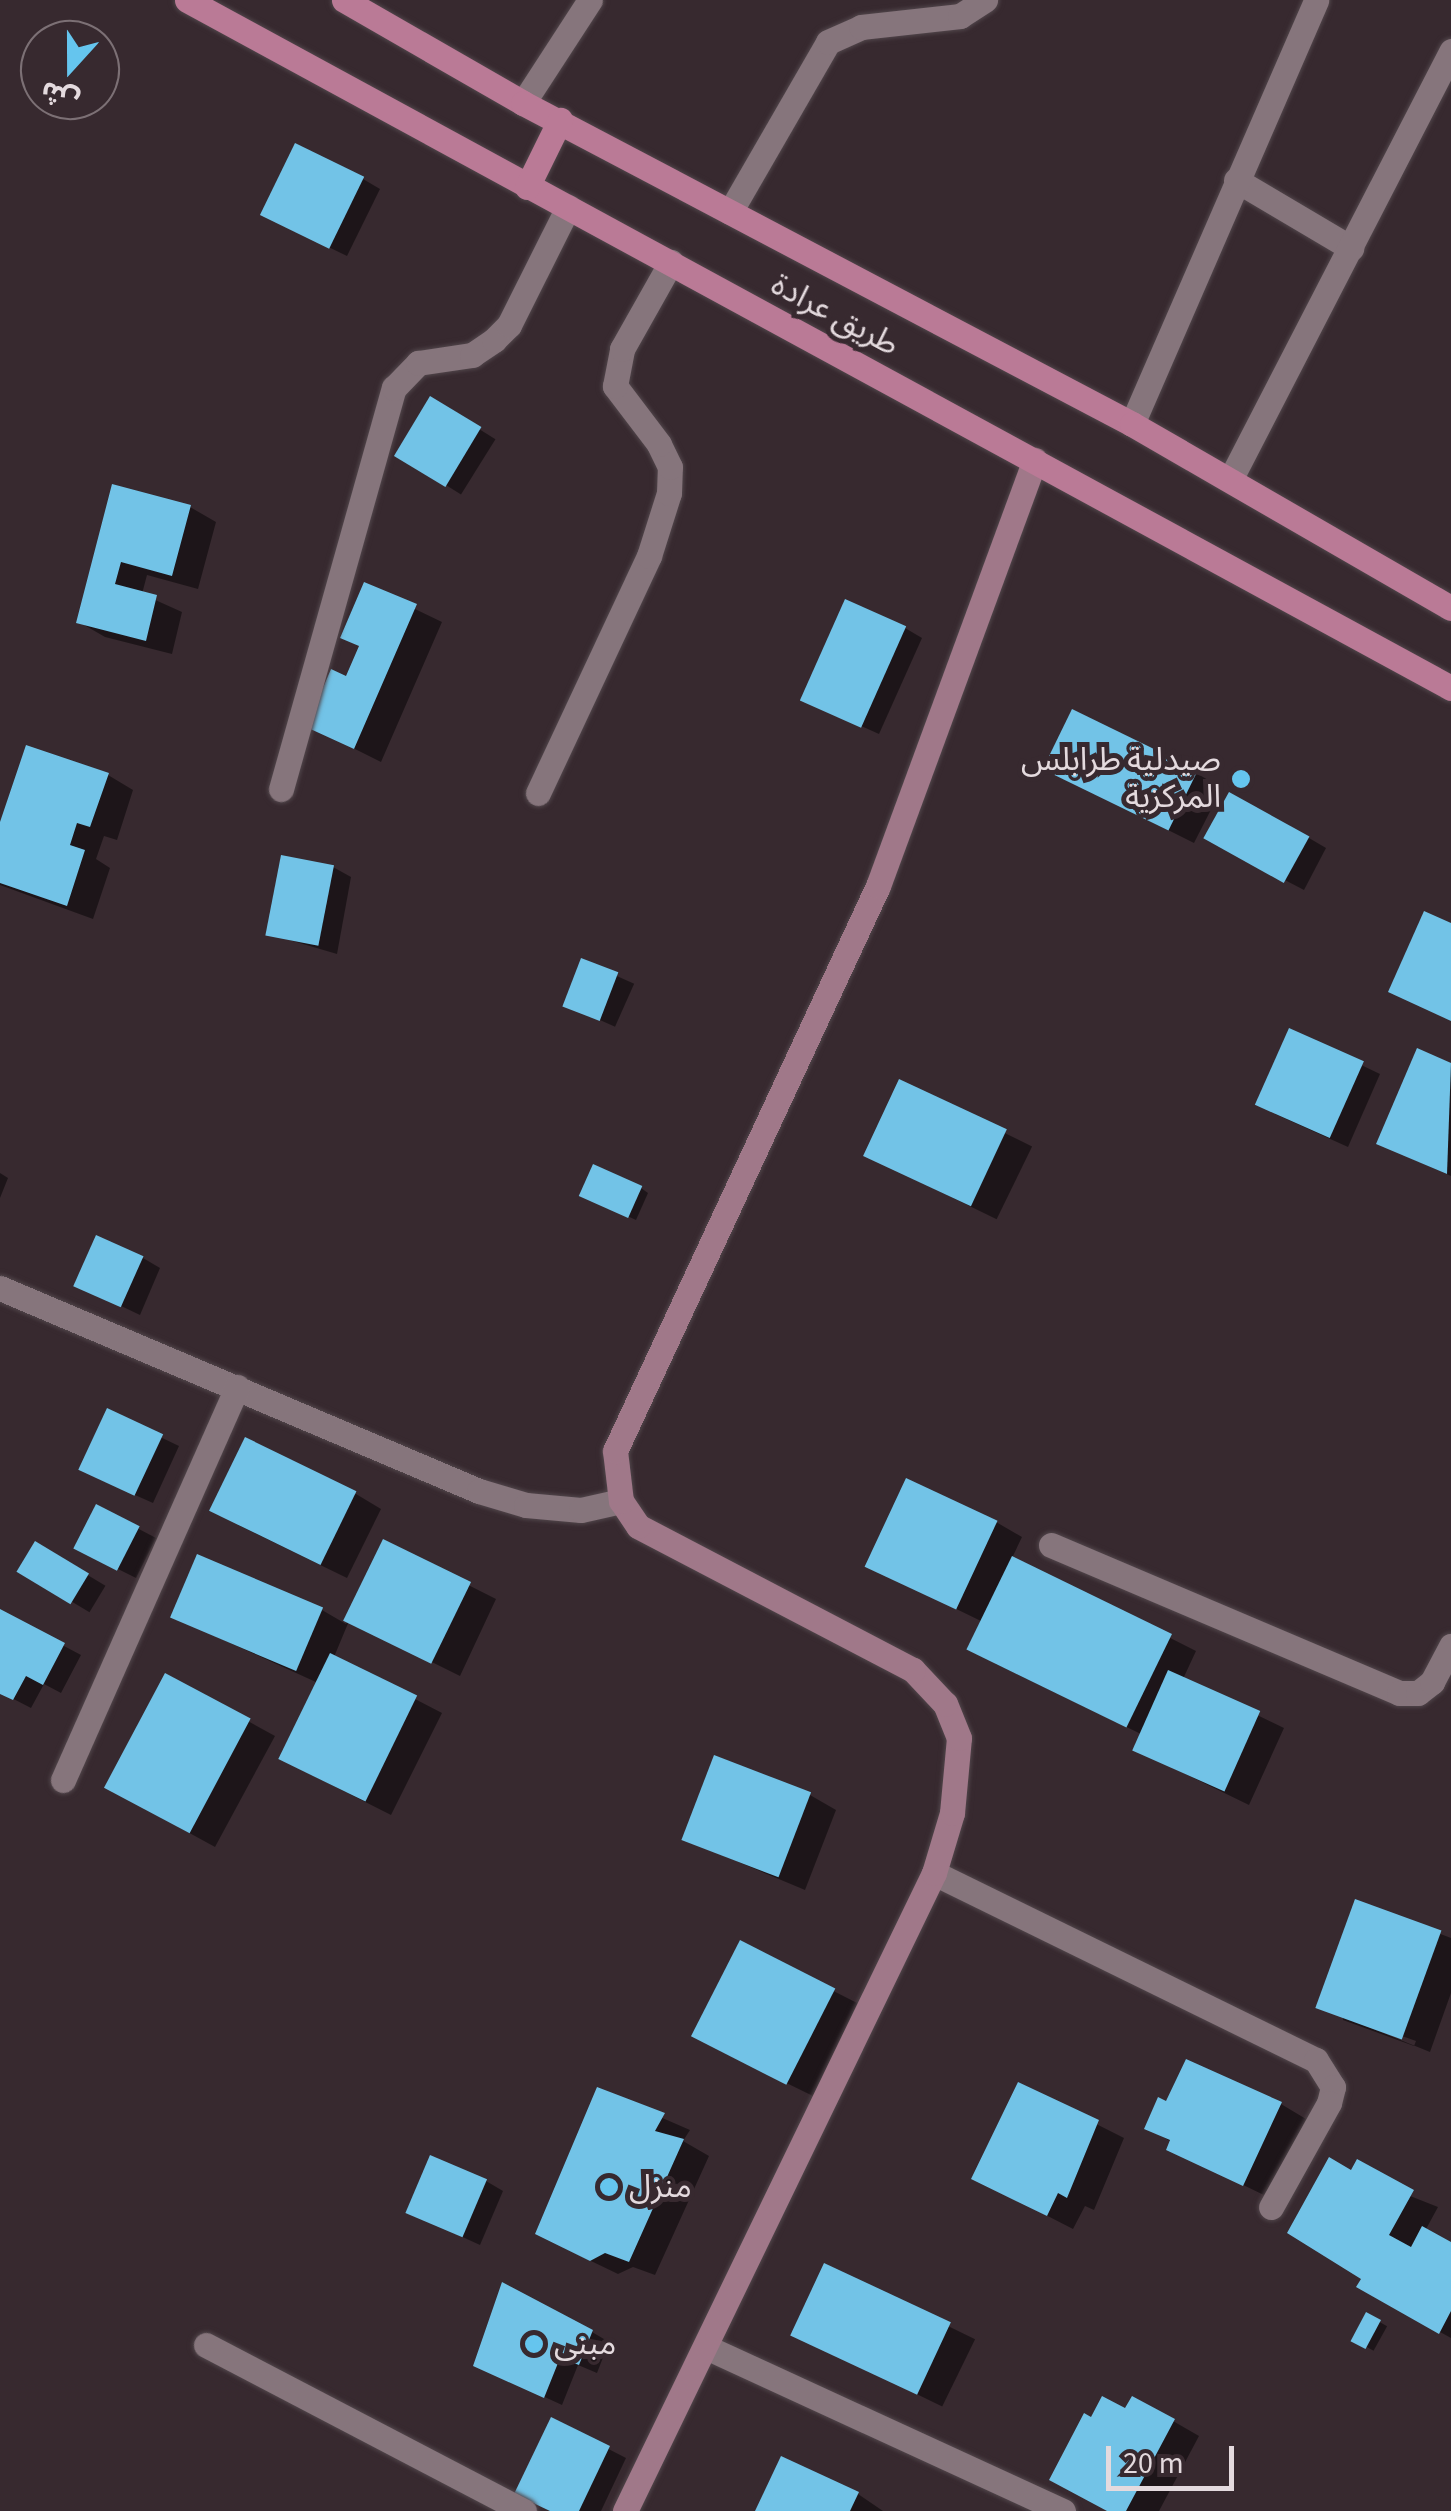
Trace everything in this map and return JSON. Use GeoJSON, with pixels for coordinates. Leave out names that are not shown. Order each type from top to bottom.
{"type":"FeatureCollection","features":[{"type":"Feature","properties":{"kind":"main road","name":"طريق عرادة"},"geometry":{"type":"LineString","coordinates":[[188,0],[1451,688]]}},
{"type":"Feature","properties":{"kind":"main road"},"geometry":{"type":"LineString","coordinates":[[344,0],[523,103],[1132,424],[1451,608]]}},
{"type":"Feature","properties":{"kind":"main road"},"geometry":{"type":"LineString","coordinates":[[527,186],[560,120]]}},
{"type":"Feature","properties":{"kind":"main road"},"geometry":{"type":"LineString","coordinates":[[625,2511],[934,1874],[952,1813],[959,1738],[931,1684],[865,1643],[654,1538],[620,1501],[613,1469],[620,1434],[878,886],[1034,460]]}},
{"type":"Feature","properties":{"kind":"street"},"geometry":{"type":"LineString","coordinates":[[523,103],[590,0]]}},
{"type":"Feature","properties":{"kind":"street"},"geometry":{"type":"LineString","coordinates":[[730,212],[828,42],[861,26],[960,16],[984,0]]}},
{"type":"Feature","properties":{"kind":"street"},"geometry":{"type":"LineString","coordinates":[[1132,424],[1316,0]]}},
{"type":"Feature","properties":{"kind":"street"},"geometry":{"type":"LineString","coordinates":[[1230,480],[1451,51]]}},
{"type":"Feature","properties":{"kind":"street"},"geometry":{"type":"LineString","coordinates":[[1236,180],[1351,248]]}},
{"type":"Feature","properties":{"kind":"street"},"geometry":{"type":"LineString","coordinates":[[281,790],[394,388],[418,362],[472,355],[502,333],[568,208]]}},
{"type":"Feature","properties":{"kind":"street"},"geometry":{"type":"LineString","coordinates":[[538,793],[649,556],[669,494],[670,467],[659,444],[615,386],[622,349],[671,262]]}},
{"type":"Feature","properties":{"kind":"street"},"geometry":{"type":"LineString","coordinates":[[0,1288],[526,1505],[582,1510],[620,1501]]}},
{"type":"Feature","properties":{"kind":"street"},"geometry":{"type":"LineString","coordinates":[[63,1780],[238,1387]]}},
{"type":"Feature","properties":{"kind":"street"},"geometry":{"type":"LineString","coordinates":[[1052,1545],[1398,1693],[1418,1693],[1432,1682],[1451,1646]]}},
{"type":"Feature","properties":{"kind":"street"},"geometry":{"type":"LineString","coordinates":[[934,1874],[1316,2060],[1333,2086],[1329,2103],[1271,2206]]}},
{"type":"Feature","properties":{"kind":"street"},"geometry":{"type":"LineString","coordinates":[[206,2344],[524,2511]]}},
{"type":"Feature","properties":{"kind":"street"},"geometry":{"type":"LineString","coordinates":[[706,2347],[1064,2511]]}},
{"type":"Feature","properties":{"kind":"building"},"geometry":{"type":"Polygon","coordinates":[[[295,143],[364,177],[329,249],[260,215],[295,143]]]}},
{"type":"Feature","properties":{"kind":"building"},"geometry":{"type":"Polygon","coordinates":[[[430,396],[481,427],[445,487],[394,456],[430,396]]]}},
{"type":"Feature","properties":{"kind":"building"},"geometry":{"type":"Polygon","coordinates":[[[112,484],[191,505],[172,576],[121,562],[115,584],[157,595],[146,641],[76,623],[112,484]]]}},
{"type":"Feature","properties":{"kind":"building"},"geometry":{"type":"Polygon","coordinates":[[[364,582],[417,604],[354,749],[306,727],[331,669],[346,676],[359,646],[340,638],[364,582]]]}},
{"type":"Feature","properties":{"kind":"building"},"geometry":{"type":"Polygon","coordinates":[[[845,599],[906,626],[861,728],[800,700],[845,599]]]}},
{"type":"Feature","properties":{"kind":"building"},"geometry":{"type":"Polygon","coordinates":[[[1072,709],[1198,770],[1168,831],[1043,769],[1072,709]]]}},
{"type":"Feature","properties":{"kind":"building"},"geometry":{"type":"Polygon","coordinates":[[[26,745],[109,773],[90,827],[77,823],[70,845],[85,850],[67,906],[0,883],[0,822],[26,745]]]}},
{"type":"Feature","properties":{"kind":"building"},"geometry":{"type":"Polygon","coordinates":[[[1229,792],[1309,837],[1284,883],[1203,838],[1229,792]]]}},
{"type":"Feature","properties":{"kind":"building"},"geometry":{"type":"Polygon","coordinates":[[[281,855],[334,865],[318,946],[265,935],[281,855]]]}},
{"type":"Feature","properties":{"kind":"building"},"geometry":{"type":"Polygon","coordinates":[[[1424,911],[1451,923],[1451,1021],[1388,992],[1424,911]]]}},
{"type":"Feature","properties":{"kind":"building"},"geometry":{"type":"Polygon","coordinates":[[[581,958],[618,972],[600,1021],[562,1007],[581,958]]]}},
{"type":"Feature","properties":{"kind":"building"},"geometry":{"type":"Polygon","coordinates":[[[1289,1028],[1364,1061],[1330,1138],[1255,1105],[1289,1028]]]}},
{"type":"Feature","properties":{"kind":"building"},"geometry":{"type":"Polygon","coordinates":[[[1417,1048],[1451,1063],[1447,1174],[1376,1144],[1417,1048]]]}},
{"type":"Feature","properties":{"kind":"building"},"geometry":{"type":"Polygon","coordinates":[[[899,1079],[1007,1129],[971,1206],[863,1156],[899,1079]]]}},
{"type":"Feature","properties":{"kind":"building"},"geometry":{"type":"Polygon","coordinates":[[[593,1164],[642,1186],[628,1218],[579,1196],[593,1164]]]}},
{"type":"Feature","properties":{"kind":"building"},"geometry":{"type":"Polygon","coordinates":[[[96,1235],[144,1256],[121,1307],[73,1286],[96,1235]]]}},
{"type":"Feature","properties":{"kind":"building"},"geometry":{"type":"Polygon","coordinates":[[[107,1408],[163,1434],[134,1496],[78,1470],[107,1408]]]}},
{"type":"Feature","properties":{"kind":"building"},"geometry":{"type":"Polygon","coordinates":[[[245,1437],[356,1491],[321,1565],[209,1511],[245,1437]]]}},
{"type":"Feature","properties":{"kind":"building"},"geometry":{"type":"Polygon","coordinates":[[[906,1478],[998,1521],[956,1610],[865,1567],[906,1478]]]}},
{"type":"Feature","properties":{"kind":"building"},"geometry":{"type":"Polygon","coordinates":[[[96,1504],[140,1526],[117,1571],[73,1549],[96,1504]]]}},
{"type":"Feature","properties":{"kind":"building"},"geometry":{"type":"Polygon","coordinates":[[[383,1539],[471,1582],[431,1664],[343,1621],[383,1539]]]}},
{"type":"Feature","properties":{"kind":"building"},"geometry":{"type":"Polygon","coordinates":[[[35,1541],[89,1573],[70,1604],[16,1572],[35,1541]]]}},
{"type":"Feature","properties":{"kind":"building"},"geometry":{"type":"Polygon","coordinates":[[[197,1554],[323,1608],[296,1671],[170,1618],[197,1554]]]}},
{"type":"Feature","properties":{"kind":"building"},"geometry":{"type":"Polygon","coordinates":[[[1012,1556],[1172,1634],[1126,1728],[966,1649],[1012,1556]]]}},
{"type":"Feature","properties":{"kind":"building"},"geometry":{"type":"Polygon","coordinates":[[[0,1609],[65,1643],[43,1685],[26,1676],[13,1700],[0,1694],[0,1609]]]}},
{"type":"Feature","properties":{"kind":"building"},"geometry":{"type":"Polygon","coordinates":[[[330,1653],[417,1696],[365,1802],[278,1759],[330,1653]]]}},
{"type":"Feature","properties":{"kind":"building"},"geometry":{"type":"Polygon","coordinates":[[[1168,1670],[1260,1711],[1224,1791],[1132,1750],[1168,1670]]]}},
{"type":"Feature","properties":{"kind":"building"},"geometry":{"type":"Polygon","coordinates":[[[165,1673],[251,1719],[190,1833],[104,1788],[165,1673]]]}},
{"type":"Feature","properties":{"kind":"building"},"geometry":{"type":"Polygon","coordinates":[[[714,1755],[811,1792],[778,1877],[681,1840],[714,1755]]]}},
{"type":"Feature","properties":{"kind":"building"},"geometry":{"type":"Polygon","coordinates":[[[1355,1899],[1441,1930],[1402,2039],[1315,2008],[1355,1899]]]}},
{"type":"Feature","properties":{"kind":"building"},"geometry":{"type":"Polygon","coordinates":[[[740,1940],[835,1989],[786,2085],[691,2036],[740,1940]]]}},
{"type":"Feature","properties":{"kind":"building"},"geometry":{"type":"Polygon","coordinates":[[[1186,2059],[1282,2102],[1243,2186],[1166,2150],[1170,2140],[1144,2129],[1158,2097],[1166,2101],[1186,2059]]]}},
{"type":"Feature","properties":{"kind":"building"},"geometry":{"type":"Polygon","coordinates":[[[1018,2082],[1099,2120],[1067,2198],[1058,2193],[1047,2216],[971,2179],[1018,2082]]]}},
{"type":"Feature","properties":{"kind":"building","name":"منزل"},"geometry":{"type":"Polygon","coordinates":[[[597,2087],[665,2113],[655,2131],[684,2139],[629,2262],[605,2253],[590,2261],[535,2234],[597,2087]]]}},
{"type":"Feature","properties":{"kind":"building"},"geometry":{"type":"Polygon","coordinates":[[[430,2155],[487,2179],[462,2237],[405,2213],[430,2155]]]}},
{"type":"Feature","properties":{"kind":"building"},"geometry":{"type":"Polygon","coordinates":[[[1329,2157],[1351,2170],[1357,2159],[1414,2190],[1389,2235],[1411,2247],[1422,2226],[1451,2242],[1451,2311],[1439,2334],[1356,2287],[1361,2279],[1287,2233],[1329,2157]]]}},
{"type":"Feature","properties":{"kind":"building"},"geometry":{"type":"Polygon","coordinates":[[[824,2263],[951,2322],[917,2395],[790,2336],[824,2263]]]}},
{"type":"Feature","properties":{"kind":"building","name":"مبنى"},"geometry":{"type":"Polygon","coordinates":[[[502,2282],[593,2330],[579,2365],[560,2358],[544,2398],[473,2366],[502,2282]]]}},
{"type":"Feature","properties":{"kind":"building"},"geometry":{"type":"Polygon","coordinates":[[[1366,2312],[1381,2320],[1366,2349],[1351,2341],[1366,2312]]]}},
{"type":"Feature","properties":{"kind":"building"},"geometry":{"type":"Polygon","coordinates":[[[1102,2396],[1125,2408],[1132,2396],[1175,2419],[1126,2511],[1107,2511],[1049,2480],[1084,2413],[1091,2417],[1102,2396]]]}},
{"type":"Feature","properties":{"kind":"building"},"geometry":{"type":"Polygon","coordinates":[[[551,2417],[610,2446],[579,2511],[550,2511],[514,2494],[551,2417]]]}},
{"type":"Feature","properties":{"kind":"building"},"geometry":{"type":"Polygon","coordinates":[[[781,2456],[859,2492],[850,2511],[755,2511],[781,2456]]]}},
{"type":"Feature","properties":{"kind":"place","name":"صيدلية طرابلس المركزية"},"geometry":{"type":"Point","coordinates":[1241,779]}},
{"type":"Feature","properties":{"kind":"place","name":"منزل"},"geometry":{"type":"Point","coordinates":[609,2187]}},
{"type":"Feature","properties":{"kind":"place","name":"مبنى"},"geometry":{"type":"Point","coordinates":[534,2344]}}]}
